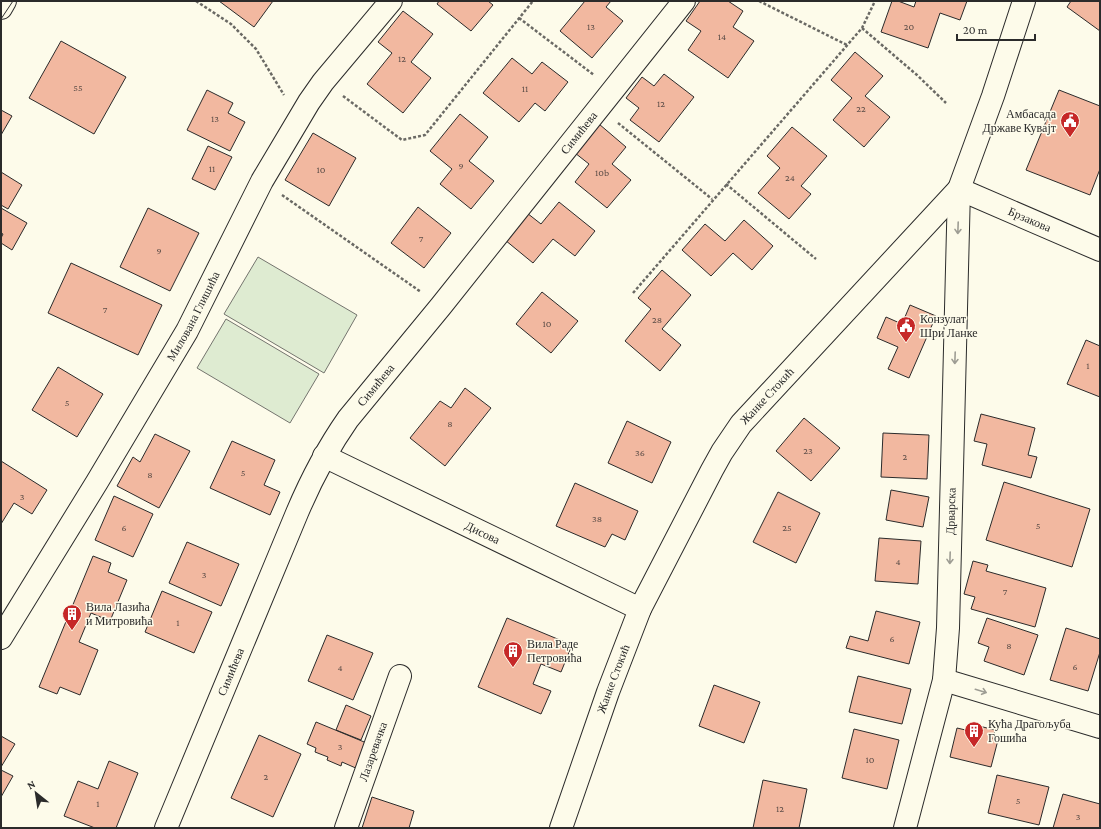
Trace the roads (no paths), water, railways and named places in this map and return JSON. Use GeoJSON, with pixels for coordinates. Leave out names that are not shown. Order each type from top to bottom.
{"type":"FeatureCollection","features":[{"type":"Feature","properties":{"kind":"street"},"geometry":{"type":"LineString","coordinates":[[1,8],[5,1]]}},
{"type":"Feature","properties":{"kind":"street","name":"Милована Глишића"},"geometry":{"type":"LineString","coordinates":[[1,638],[97,482],[187,331],[262,181],[299,120],[308,102],[391,1]]}},
{"type":"Feature","properties":{"kind":"street","name":"Симићева"},"geometry":{"type":"LineString","coordinates":[[166,828],[296,513],[324,456],[348,419],[441,306],[684,1]]}},
{"type":"Feature","properties":{"kind":"street","name":"Жанке Стокић"},"geometry":{"type":"LineString","coordinates":[[561,828],[608,692],[640,609],[722,452],[741,424],[960,189],[993,96],[1024,1]]}},
{"type":"Feature","properties":{"kind":"street","name":"Брзакова"},"geometry":{"type":"LineString","coordinates":[[960,189],[1100,250]]}},
{"type":"Feature","properties":{"kind":"street","name":"Дрварска"},"geometry":{"type":"LineString","coordinates":[[905,828],[944,680],[948,628],[960,189]]}},
{"type":"Feature","properties":{"kind":"street","name":"Дисова"},"geometry":{"type":"LineString","coordinates":[[324,456],[640,609]]}},
{"type":"Feature","properties":{"kind":"street","name":"Лазаревачка"},"geometry":{"type":"LineString","coordinates":[[346,828],[400,676]]}},
{"type":"Feature","properties":{"kind":"street"},"geometry":{"type":"LineString","coordinates":[[944,680],[1100,726]]}},
{"type":"Feature","properties":{"kind":"tram line"},"geometry":{"type":"LineString","coordinates":[[1,19],[13,1]]}},
{"type":"Feature","properties":{"kind":"place","name":"Амбасада Државе Кувајт"},"geometry":{"type":"Point","coordinates":[1070,138]}},
{"type":"Feature","properties":{"kind":"place","name":"Конзулат Шри Ланке"},"geometry":{"type":"Point","coordinates":[906,343]}},
{"type":"Feature","properties":{"kind":"place","name":"Вила Лазића и Митровића"},"geometry":{"type":"Point","coordinates":[72,631]}},
{"type":"Feature","properties":{"kind":"place","name":"Вила Раде Петровића"},"geometry":{"type":"Point","coordinates":[513,668]}},
{"type":"Feature","properties":{"kind":"place","name":"Кућа Драгољуба Гошића"},"geometry":{"type":"Point","coordinates":[974,748]}}]}
